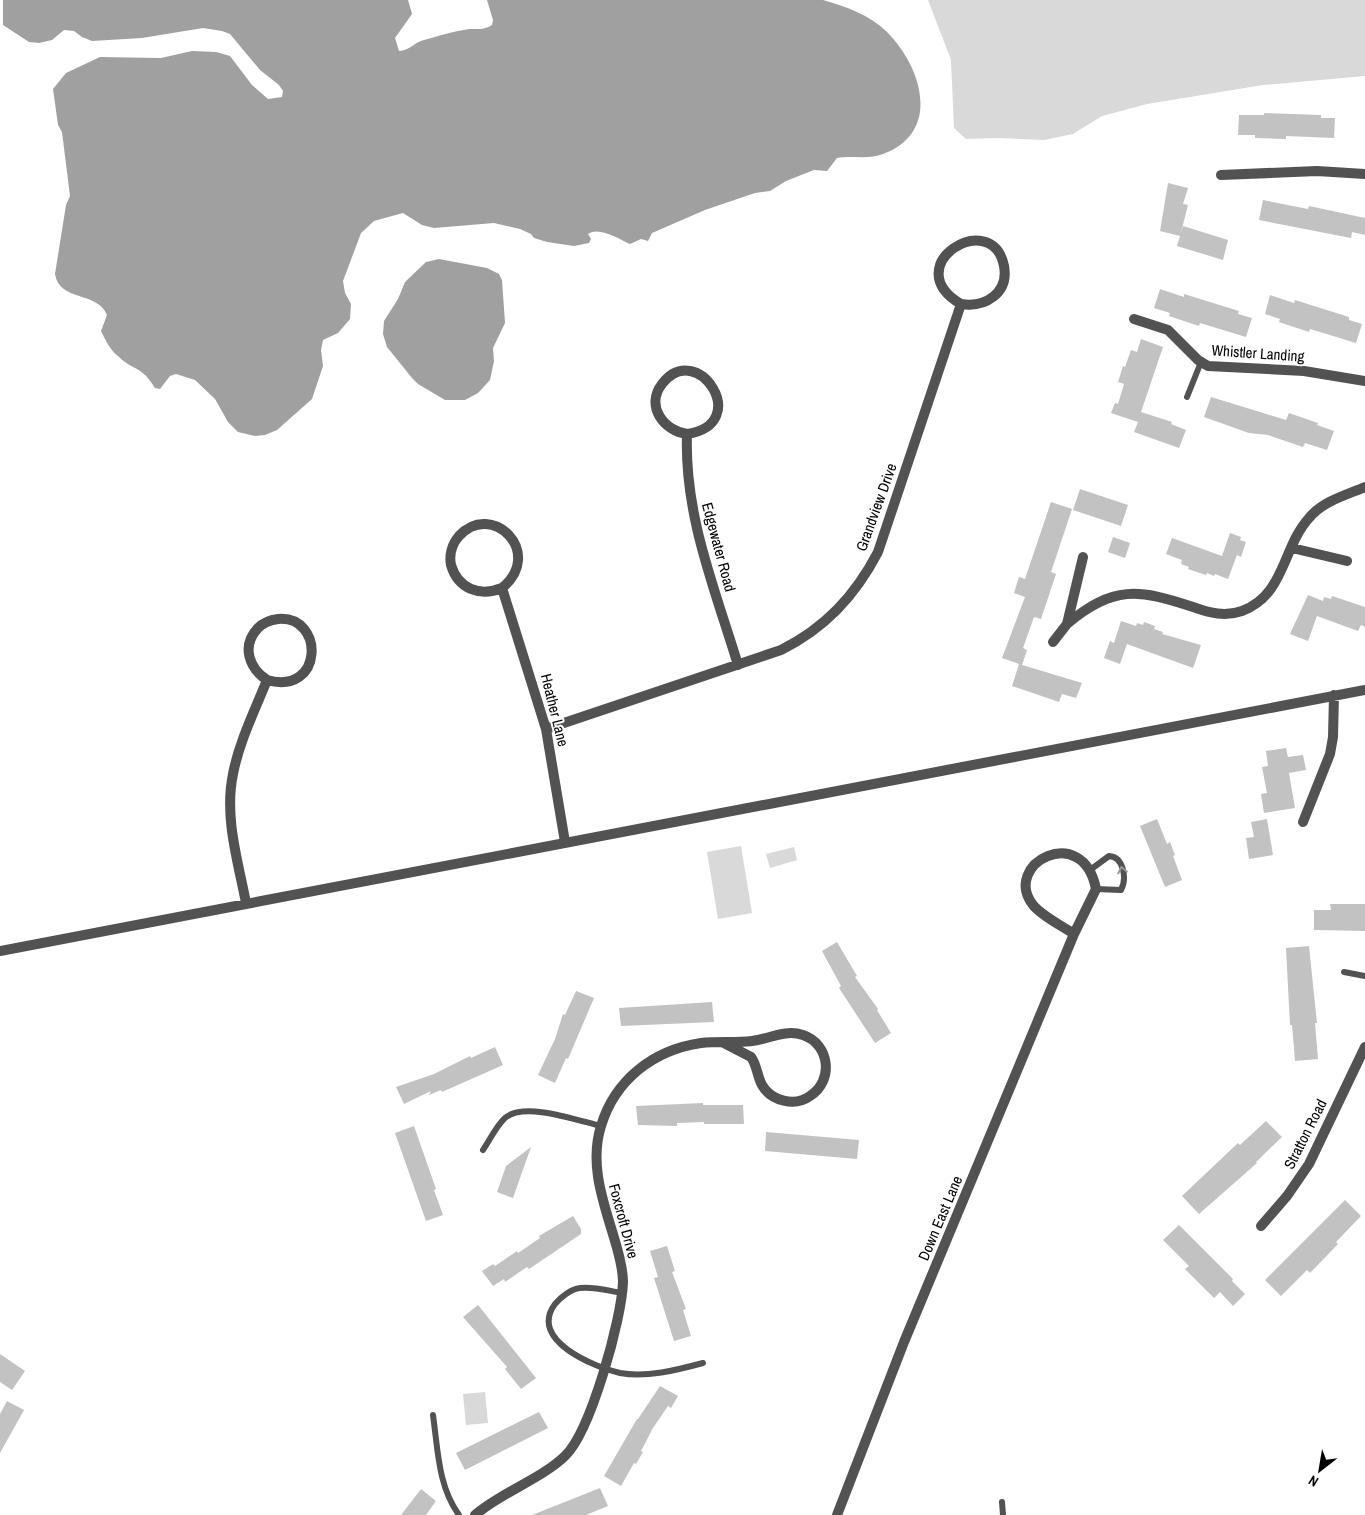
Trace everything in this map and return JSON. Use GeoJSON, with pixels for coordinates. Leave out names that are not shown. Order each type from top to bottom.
{"type":"FeatureCollection","features":[{"type":"Feature","properties":{"kind":"street"},"geometry":{"type":"LineString","coordinates":[[1221,175],[1317,171],[1365,174]]}},
{"type":"Feature","properties":{"kind":"street"},"geometry":{"type":"LineString","coordinates":[[972,240],[983,242],[995,251],[1004,264],[1003,284],[998,293],[982,304],[962,304],[944,290],[940,279],[942,262],[951,248],[960,242],[972,240]]}},
{"type":"Feature","properties":{"kind":"street","name":"Grandview Drive"},"geometry":{"type":"LineString","coordinates":[[546,729],[781,650],[810,634],[836,612],[870,568],[878,552],[962,304]]}},
{"type":"Feature","properties":{"kind":"street","name":"Whistler Landing"},"geometry":{"type":"LineString","coordinates":[[1134,319],[1168,330],[1201,362],[1214,366],[1314,372],[1365,381]]}},
{"type":"Feature","properties":{"kind":"street"},"geometry":{"type":"LineString","coordinates":[[686,372],[705,377],[712,384],[718,403],[717,412],[706,428],[687,434],[678,433],[662,421],[656,403],[657,393],[668,378],[686,372]]}},
{"type":"Feature","properties":{"kind":"street","name":"Edgewater Road"},"geometry":{"type":"LineString","coordinates":[[687,434],[686,461],[693,518],[738,665]]}},
{"type":"Feature","properties":{"kind":"street"},"geometry":{"type":"LineString","coordinates":[[1053,642],[1067,624],[1104,601],[1133,593],[1159,596],[1217,614],[1238,612],[1258,602],[1271,590],[1309,517],[1322,506],[1365,487]]}},
{"type":"Feature","properties":{"kind":"street"},"geometry":{"type":"LineString","coordinates":[[484,524],[500,528],[513,539],[518,550],[519,561],[511,581],[502,588],[491,592],[469,589],[460,582],[450,562],[451,550],[456,540],[463,532],[473,526],[484,524]]}},
{"type":"Feature","properties":{"kind":"street"},"geometry":{"type":"LineString","coordinates":[[1292,548],[1347,561]]}},
{"type":"Feature","properties":{"kind":"street"},"geometry":{"type":"LineString","coordinates":[[1067,624],[1082,557]]}},
{"type":"Feature","properties":{"kind":"street","name":"Heather Lane"},"geometry":{"type":"LineString","coordinates":[[502,588],[532,677],[546,729],[565,842]]}},
{"type":"Feature","properties":{"kind":"street"},"geometry":{"type":"LineString","coordinates":[[283,619],[293,621],[308,635],[312,654],[310,664],[304,672],[287,682],[267,680],[258,674],[251,665],[248,654],[249,643],[261,624],[271,620],[283,619]]}},
{"type":"Feature","properties":{"kind":"street"},"geometry":{"type":"LineString","coordinates":[[246,903],[231,825],[230,801],[233,774],[238,754],[267,680]]}},
{"type":"Feature","properties":{"kind":"street"},"geometry":{"type":"LineString","coordinates":[[0,951],[1365,690]]}},
{"type":"Feature","properties":{"kind":"street"},"geometry":{"type":"LineString","coordinates":[[1303,822],[1330,754],[1333,737],[1334,695]]}},
{"type":"Feature","properties":{"kind":"street"},"geometry":{"type":"LineString","coordinates":[[1074,934],[1033,904],[1028,891],[1028,877],[1038,861],[1054,853],[1069,855],[1078,858],[1090,870],[1096,889]]}},
{"type":"Feature","properties":{"kind":"street","name":"Down East Lane"},"geometry":{"type":"LineString","coordinates":[[837,1515],[911,1325],[1074,934],[1096,889]]}},
{"type":"Feature","properties":{"kind":"street","name":"Foxcroft Drive"},"geometry":{"type":"LineString","coordinates":[[475,1515],[566,1456],[578,1439],[604,1367],[616,1326],[622,1293],[622,1272],[618,1250],[598,1184],[598,1148],[601,1126],[618,1089],[645,1064],[677,1049],[701,1043],[758,1040],[783,1033],[805,1035],[822,1050],[826,1066],[825,1078],[820,1088],[806,1099],[795,1102],[784,1101],[773,1097],[765,1090],[751,1057],[724,1043]]}},
{"type":"Feature","properties":{"kind":"street","name":"Stratton Road"},"geometry":{"type":"LineString","coordinates":[[1261,1226],[1288,1196],[1309,1164],[1365,1047]]}},
{"type":"Feature","properties":{"kind":"lane"},"geometry":{"type":"LineString","coordinates":[[1187,397],[1201,362]]}},
{"type":"Feature","properties":{"kind":"lane"},"geometry":{"type":"LineString","coordinates":[[1090,870],[1109,856],[1115,857],[1120,862],[1124,878],[1121,890],[1096,889]]}},
{"type":"Feature","properties":{"kind":"lane"},"geometry":{"type":"LineString","coordinates":[[1344,972],[1365,976]]}},
{"type":"Feature","properties":{"kind":"lane"},"geometry":{"type":"LineString","coordinates":[[483,1150],[506,1117],[518,1112],[544,1112],[601,1126]]}},
{"type":"Feature","properties":{"kind":"lane"},"geometry":{"type":"LineString","coordinates":[[622,1293],[592,1288],[575,1289],[559,1300],[551,1314],[551,1330],[560,1344],[574,1355],[604,1367],[631,1374],[674,1371],[703,1363]]}},
{"type":"Feature","properties":{"kind":"lane"},"geometry":{"type":"LineString","coordinates":[[433,1416],[437,1457],[447,1495],[459,1515]]}},
{"type":"Feature","properties":{"kind":"lane"},"geometry":{"type":"LineString","coordinates":[[1002,1502],[1003,1515]]}},
{"type":"Feature","properties":{"kind":"shaded area"},"geometry":{"type":"Polygon","coordinates":[[[3,0],[408,0],[412,14],[395,38],[399,51],[406,50],[421,41],[435,37],[469,29],[489,27],[492,25],[493,20],[487,0],[823,0],[865,16],[887,32],[899,46],[917,80],[920,98],[919,115],[913,131],[902,144],[883,154],[872,157],[837,158],[827,171],[814,170],[786,181],[770,191],[755,193],[705,210],[652,233],[648,241],[641,239],[630,244],[598,231],[588,234],[591,239],[589,243],[574,246],[547,242],[534,238],[531,234],[520,229],[494,223],[434,228],[422,225],[403,213],[374,221],[361,233],[343,281],[345,293],[351,304],[350,319],[338,333],[323,340],[321,350],[323,366],[312,399],[277,430],[265,435],[255,436],[238,432],[228,422],[215,399],[195,380],[176,374],[170,376],[160,389],[155,388],[142,372],[124,361],[108,345],[101,331],[107,315],[102,307],[96,302],[71,293],[58,283],[55,274],[66,205],[70,196],[62,132],[58,125],[53,89],[66,73],[100,57],[161,58],[192,51],[216,52],[230,56],[252,85],[268,99],[282,97],[283,91],[279,85],[260,70],[230,34],[222,31],[203,28],[142,38],[92,41],[74,31],[64,30],[52,40],[39,43],[29,42],[3,25],[3,0]]]}},
{"type":"Feature","properties":{"kind":"shaded area"},"geometry":{"type":"Polygon","coordinates":[[[928,0],[1365,0],[1365,76],[1263,85],[1147,104],[1102,116],[1073,134],[1044,140],[966,139],[954,128],[951,60],[928,0]]]}},
{"type":"Feature","properties":{"kind":"shaded area"},"geometry":{"type":"Polygon","coordinates":[[[439,259],[487,268],[499,274],[502,280],[505,323],[493,348],[494,361],[490,380],[478,393],[465,400],[445,400],[418,384],[387,347],[383,334],[384,321],[398,299],[405,282],[426,262],[439,259]]]}},
{"type":"Feature","properties":{"kind":"shaded area"},"geometry":{"type":"Polygon","coordinates":[[[741,846],[752,913],[718,919],[707,852],[741,846]]]}},
{"type":"Feature","properties":{"kind":"shaded area"},"geometry":{"type":"Polygon","coordinates":[[[794,847],[797,860],[770,868],[766,854],[794,847]]]}},
{"type":"Feature","properties":{"kind":"shaded area"},"geometry":{"type":"Polygon","coordinates":[[[485,1392],[488,1423],[466,1425],[463,1394],[485,1392]]]}},
{"type":"Feature","properties":{"kind":"building"},"geometry":{"type":"Polygon","coordinates":[[[1264,113],[1321,115],[1321,118],[1335,118],[1334,138],[1286,136],[1286,139],[1255,138],[1255,135],[1238,135],[1239,115],[1264,115],[1264,113]]]}},
{"type":"Feature","properties":{"kind":"building"},"geometry":{"type":"Polygon","coordinates":[[[1168,183],[1188,188],[1183,204],[1188,205],[1180,236],[1160,231],[1168,183]]]}},
{"type":"Feature","properties":{"kind":"building"},"geometry":{"type":"Polygon","coordinates":[[[1263,200],[1308,209],[1309,206],[1365,218],[1365,235],[1352,232],[1351,238],[1259,220],[1263,200]]]}},
{"type":"Feature","properties":{"kind":"building"},"geometry":{"type":"Polygon","coordinates":[[[1183,226],[1228,240],[1223,260],[1177,246],[1183,226]]]}},
{"type":"Feature","properties":{"kind":"building"},"geometry":{"type":"Polygon","coordinates":[[[1160,289],[1184,297],[1184,294],[1239,311],[1238,314],[1252,318],[1246,337],[1200,323],[1199,326],[1169,316],[1170,313],[1154,308],[1160,289]]]}},
{"type":"Feature","properties":{"kind":"building"},"geometry":{"type":"Polygon","coordinates":[[[1270,295],[1294,303],[1295,300],[1349,317],[1349,320],[1362,324],[1356,343],[1310,329],[1309,332],[1279,322],[1280,319],[1265,314],[1270,295]]]}},
{"type":"Feature","properties":{"kind":"building"},"geometry":{"type":"Polygon","coordinates":[[[1141,339],[1163,347],[1141,412],[1172,422],[1171,424],[1186,430],[1179,448],[1134,432],[1138,422],[1111,413],[1115,403],[1118,404],[1124,384],[1118,382],[1123,366],[1125,367],[1131,350],[1137,352],[1141,339]]]}},
{"type":"Feature","properties":{"kind":"building"},"geometry":{"type":"Polygon","coordinates":[[[1211,397],[1286,420],[1289,413],[1334,431],[1327,450],[1305,443],[1303,447],[1268,435],[1249,433],[1204,417],[1211,397]]]}},
{"type":"Feature","properties":{"kind":"building"},"geometry":{"type":"Polygon","coordinates":[[[1080,489],[1128,505],[1121,526],[1073,510],[1080,489]]]}},
{"type":"Feature","properties":{"kind":"building"},"geometry":{"type":"Polygon","coordinates":[[[1051,502],[1072,509],[1051,572],[1056,574],[1041,619],[1034,617],[1023,648],[1027,650],[1022,665],[1002,658],[1025,597],[1014,593],[1019,577],[1025,579],[1051,502]]]}},
{"type":"Feature","properties":{"kind":"building"},"geometry":{"type":"Polygon","coordinates":[[[1230,533],[1241,537],[1240,540],[1246,542],[1241,557],[1237,555],[1228,579],[1215,574],[1214,576],[1207,573],[1206,575],[1188,569],[1189,567],[1181,564],[1182,560],[1166,554],[1172,538],[1222,556],[1230,533]]]}},
{"type":"Feature","properties":{"kind":"building"},"geometry":{"type":"Polygon","coordinates":[[[1113,537],[1130,543],[1125,558],[1108,552],[1113,537]]]}},
{"type":"Feature","properties":{"kind":"building"},"geometry":{"type":"Polygon","coordinates":[[[1308,595],[1323,601],[1324,597],[1331,599],[1332,596],[1365,607],[1365,627],[1361,625],[1358,631],[1317,616],[1308,641],[1290,634],[1308,595]]]}},
{"type":"Feature","properties":{"kind":"building"},"geometry":{"type":"Polygon","coordinates":[[[1121,621],[1136,626],[1137,623],[1143,625],[1144,622],[1155,626],[1154,629],[1163,632],[1162,634],[1201,645],[1193,668],[1127,644],[1120,664],[1104,658],[1110,641],[1114,643],[1121,621]]]}},
{"type":"Feature","properties":{"kind":"building"},"geometry":{"type":"Polygon","coordinates":[[[1019,664],[1082,683],[1076,698],[1062,694],[1059,702],[1012,686],[1019,664]]]}},
{"type":"Feature","properties":{"kind":"building"},"geometry":{"type":"Polygon","coordinates":[[[1286,748],[1288,757],[1303,755],[1306,770],[1289,773],[1295,808],[1264,813],[1261,794],[1267,793],[1262,767],[1268,766],[1266,751],[1286,748]]]}},
{"type":"Feature","properties":{"kind":"building"},"geometry":{"type":"Polygon","coordinates":[[[1157,819],[1167,844],[1170,842],[1182,880],[1165,887],[1140,826],[1157,819]]]}},
{"type":"Feature","properties":{"kind":"building"},"geometry":{"type":"Polygon","coordinates":[[[1267,819],[1273,855],[1249,859],[1246,838],[1254,837],[1251,822],[1267,819]]]}},
{"type":"Feature","properties":{"kind":"building"},"geometry":{"type":"Polygon","coordinates":[[[1330,904],[1365,904],[1365,931],[1314,930],[1314,910],[1331,910],[1330,904]]]}},
{"type":"Feature","properties":{"kind":"building"},"geometry":{"type":"Polygon","coordinates":[[[837,942],[857,976],[855,977],[878,1009],[891,1033],[875,1043],[839,988],[841,986],[822,951],[837,942]]]}},
{"type":"Feature","properties":{"kind":"building"},"geometry":{"type":"Polygon","coordinates":[[[1309,946],[1317,1023],[1315,1023],[1318,1059],[1295,1061],[1292,1025],[1290,1025],[1286,948],[1309,946]]]}},
{"type":"Feature","properties":{"kind":"building"},"geometry":{"type":"Polygon","coordinates":[[[576,991],[594,998],[568,1059],[566,1058],[555,1083],[538,1075],[555,1039],[563,1014],[565,1015],[576,991]]]}},
{"type":"Feature","properties":{"kind":"building"},"geometry":{"type":"Polygon","coordinates":[[[712,1002],[714,1022],[621,1026],[619,1008],[712,1002]]]}},
{"type":"Feature","properties":{"kind":"building"},"geometry":{"type":"Polygon","coordinates":[[[495,1047],[503,1065],[442,1092],[441,1090],[429,1095],[431,1091],[404,1104],[396,1087],[434,1074],[470,1056],[471,1058],[495,1047]]]}},
{"type":"Feature","properties":{"kind":"building"},"geometry":{"type":"Polygon","coordinates":[[[703,1103],[703,1105],[743,1105],[744,1124],[704,1124],[704,1122],[677,1123],[677,1126],[638,1125],[636,1106],[703,1103]]]}},
{"type":"Feature","properties":{"kind":"building"},"geometry":{"type":"Polygon","coordinates":[[[1266,1121],[1282,1137],[1257,1163],[1199,1214],[1182,1196],[1238,1143],[1240,1145],[1266,1121]]]}},
{"type":"Feature","properties":{"kind":"building"},"geometry":{"type":"Polygon","coordinates":[[[414,1126],[443,1215],[426,1221],[395,1133],[414,1126]]]}},
{"type":"Feature","properties":{"kind":"building"},"geometry":{"type":"Polygon","coordinates":[[[766,1132],[859,1140],[857,1159],[765,1151],[766,1132]]]}},
{"type":"Feature","properties":{"kind":"building"},"geometry":{"type":"Polygon","coordinates":[[[531,1147],[513,1198],[497,1192],[506,1166],[531,1147]]]}},
{"type":"Feature","properties":{"kind":"building"},"geometry":{"type":"Polygon","coordinates":[[[1345,1200],[1361,1216],[1336,1242],[1338,1244],[1310,1273],[1307,1270],[1281,1296],[1265,1280],[1345,1200]]]}},
{"type":"Feature","properties":{"kind":"building"},"geometry":{"type":"Polygon","coordinates":[[[573,1216],[581,1229],[581,1234],[529,1269],[527,1267],[505,1282],[504,1279],[493,1286],[482,1271],[493,1264],[495,1266],[517,1251],[518,1253],[540,1238],[539,1236],[573,1216]]]}},
{"type":"Feature","properties":{"kind":"building"},"geometry":{"type":"Polygon","coordinates":[[[1179,1225],[1233,1279],[1232,1281],[1245,1294],[1233,1306],[1220,1292],[1214,1298],[1185,1269],[1189,1266],[1163,1240],[1179,1225]]]}},
{"type":"Feature","properties":{"kind":"building"},"geometry":{"type":"Polygon","coordinates":[[[667,1246],[675,1271],[672,1272],[686,1309],[683,1310],[691,1336],[674,1341],[654,1278],[658,1277],[650,1251],[667,1246]]]}},
{"type":"Feature","properties":{"kind":"building"},"geometry":{"type":"Polygon","coordinates":[[[478,1305],[536,1378],[521,1389],[505,1369],[507,1367],[463,1317],[478,1305]]]}},
{"type":"Feature","properties":{"kind":"building"},"geometry":{"type":"Polygon","coordinates":[[[0,1354],[25,1371],[12,1390],[0,1382],[0,1354]]]}},
{"type":"Feature","properties":{"kind":"building"},"geometry":{"type":"Polygon","coordinates":[[[660,1386],[678,1396],[671,1408],[668,1406],[653,1428],[641,1451],[643,1452],[636,1464],[634,1463],[621,1486],[604,1476],[637,1419],[660,1386]]]}},
{"type":"Feature","properties":{"kind":"building"},"geometry":{"type":"Polygon","coordinates":[[[7,1401],[24,1410],[0,1453],[0,1414],[7,1401]]]}},
{"type":"Feature","properties":{"kind":"building"},"geometry":{"type":"Polygon","coordinates":[[[539,1412],[548,1428],[465,1470],[456,1453],[539,1412]]]}},
{"type":"Feature","properties":{"kind":"building"},"geometry":{"type":"Polygon","coordinates":[[[600,1488],[608,1506],[586,1515],[532,1515],[600,1488]]]}},
{"type":"Feature","properties":{"kind":"building"},"geometry":{"type":"Polygon","coordinates":[[[421,1489],[436,1501],[426,1515],[401,1515],[421,1489]]]}}]}
